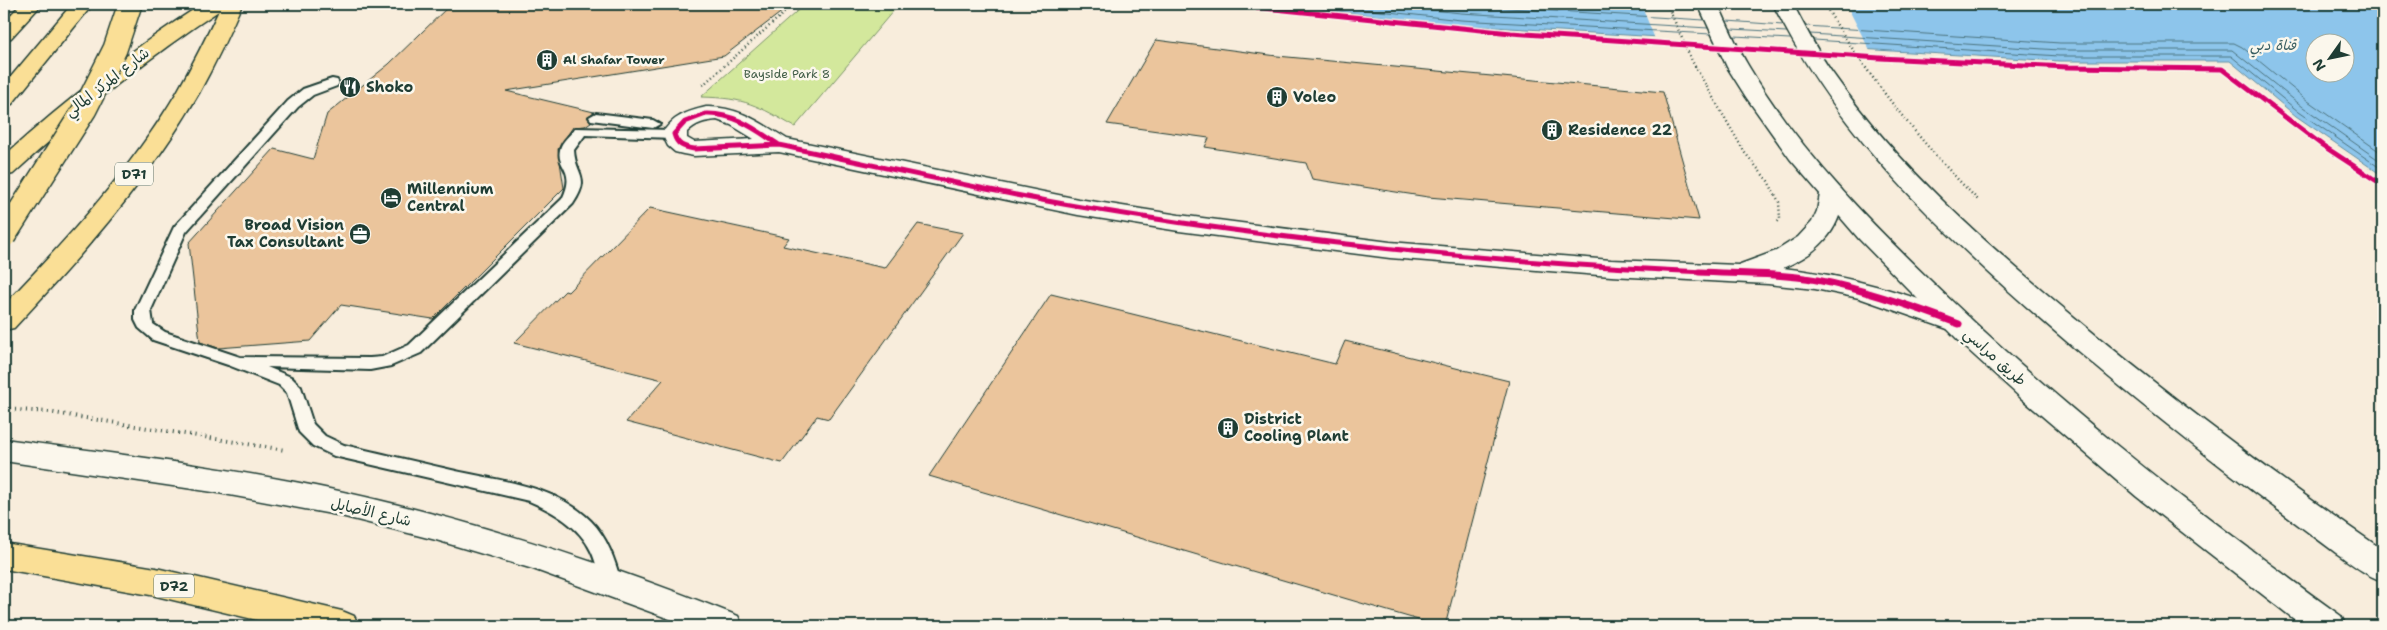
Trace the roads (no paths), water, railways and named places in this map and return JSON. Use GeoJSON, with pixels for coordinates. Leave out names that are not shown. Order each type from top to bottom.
{"type":"FeatureCollection","features":[{"type":"Feature","properties":{"kind":"main road"},"geometry":{"type":"LineString","coordinates":[[4,34],[32,4]]}},
{"type":"Feature","properties":{"kind":"main road"},"geometry":{"type":"LineString","coordinates":[[4,99],[83,4]]}},
{"type":"Feature","properties":{"kind":"main road"},"geometry":{"type":"LineString","coordinates":[[4,236],[85,109],[115,49],[130,4]]}},
{"type":"Feature","properties":{"kind":"main road","name":"شارع المركز المالي"},"geometry":{"type":"LineString","coordinates":[[4,169],[99,87],[192,19],[216,4]]}},
{"type":"Feature","properties":{"kind":"main road","name":"D71"},"geometry":{"type":"LineString","coordinates":[[4,321],[102,215],[152,151],[204,68],[232,4]]}},
{"type":"Feature","properties":{"kind":"main road","name":"D72"},"geometry":{"type":"LineString","coordinates":[[4,556],[156,582],[342,626]]}},
{"type":"Feature","properties":{"kind":"street","name":"طريق مراسي"},"geometry":{"type":"LineString","coordinates":[[1708,4],[1728,46],[1751,86],[1780,129],[1825,185],[1892,259],[1959,324],[2052,408],[2164,501],[2329,626]]}},
{"type":"Feature","properties":{"kind":"street"},"geometry":{"type":"LineString","coordinates":[[1783,4],[1807,50],[1832,88],[1899,171],[1970,240],[2046,310],[2148,394],[2280,496],[2383,568]]}},
{"type":"Feature","properties":{"kind":"street"},"geometry":{"type":"LineString","coordinates":[[779,145],[734,116],[724,113],[699,115],[686,120],[676,131],[676,141],[683,146],[694,149],[779,145],[1078,207],[1282,238],[1500,260],[1768,274],[1815,280],[1863,290],[1911,305],[1959,324]]}},
{"type":"Feature","properties":{"kind":"street"},"geometry":{"type":"LineString","coordinates":[[1723,273],[1755,268],[1782,258],[1804,246],[1820,230],[1829,213],[1825,185]]}},
{"type":"Feature","properties":{"kind":"street","name":"شارع الأصايل"},"geometry":{"type":"LineString","coordinates":[[4,450],[235,484],[336,503],[428,525],[519,551],[611,582],[726,626]]}},
{"type":"Feature","properties":{"kind":"lane"},"geometry":{"type":"LineString","coordinates":[[332,83],[308,92],[293,104],[179,230],[143,310],[143,320],[147,328],[159,336],[234,361],[284,381],[295,390],[305,427],[319,441],[340,451],[533,495],[557,505],[577,519],[593,536],[606,558],[611,582]]}},
{"type":"Feature","properties":{"kind":"lane"},"geometry":{"type":"LineString","coordinates":[[596,117],[676,131]]}},
{"type":"Feature","properties":{"kind":"lane"},"geometry":{"type":"LineString","coordinates":[[234,361],[370,364],[385,362],[415,349],[568,201],[576,185],[577,178],[566,158],[566,152],[568,145],[581,131],[676,131]]}},
{"type":"Feature","properties":{"kind":"water","name":"قناة دبي"},"geometry":{"type":"Polygon","coordinates":[[[1275,4],[2383,4],[2383,176],[2296,116],[2230,61],[2059,61],[1460,25],[1275,4]]]}},
{"type":"Feature","properties":{"kind":"place","name":"Al Shafar Tower"},"geometry":{"type":"Point","coordinates":[547,60]}},
{"type":"Feature","properties":{"kind":"place","name":"Shoko"},"geometry":{"type":"Point","coordinates":[350,87]}},
{"type":"Feature","properties":{"kind":"place","name":"Voleo"},"geometry":{"type":"Point","coordinates":[1277,97]}},
{"type":"Feature","properties":{"kind":"place","name":"Residence 22"},"geometry":{"type":"Point","coordinates":[1552,130]}},
{"type":"Feature","properties":{"kind":"place","name":"Millennium Central"},"geometry":{"type":"Point","coordinates":[391,198]}},
{"type":"Feature","properties":{"kind":"place","name":"Broad Vision Tax Consultant"},"geometry":{"type":"Point","coordinates":[360,234]}},
{"type":"Feature","properties":{"kind":"place","name":"District Cooling Plant"},"geometry":{"type":"Point","coordinates":[1228,428]}},
{"type":"Feature","properties":{"kind":"park label","name":"Bayside Park 8"},"geometry":{"type":"Point","coordinates":[787,74]}}]}
